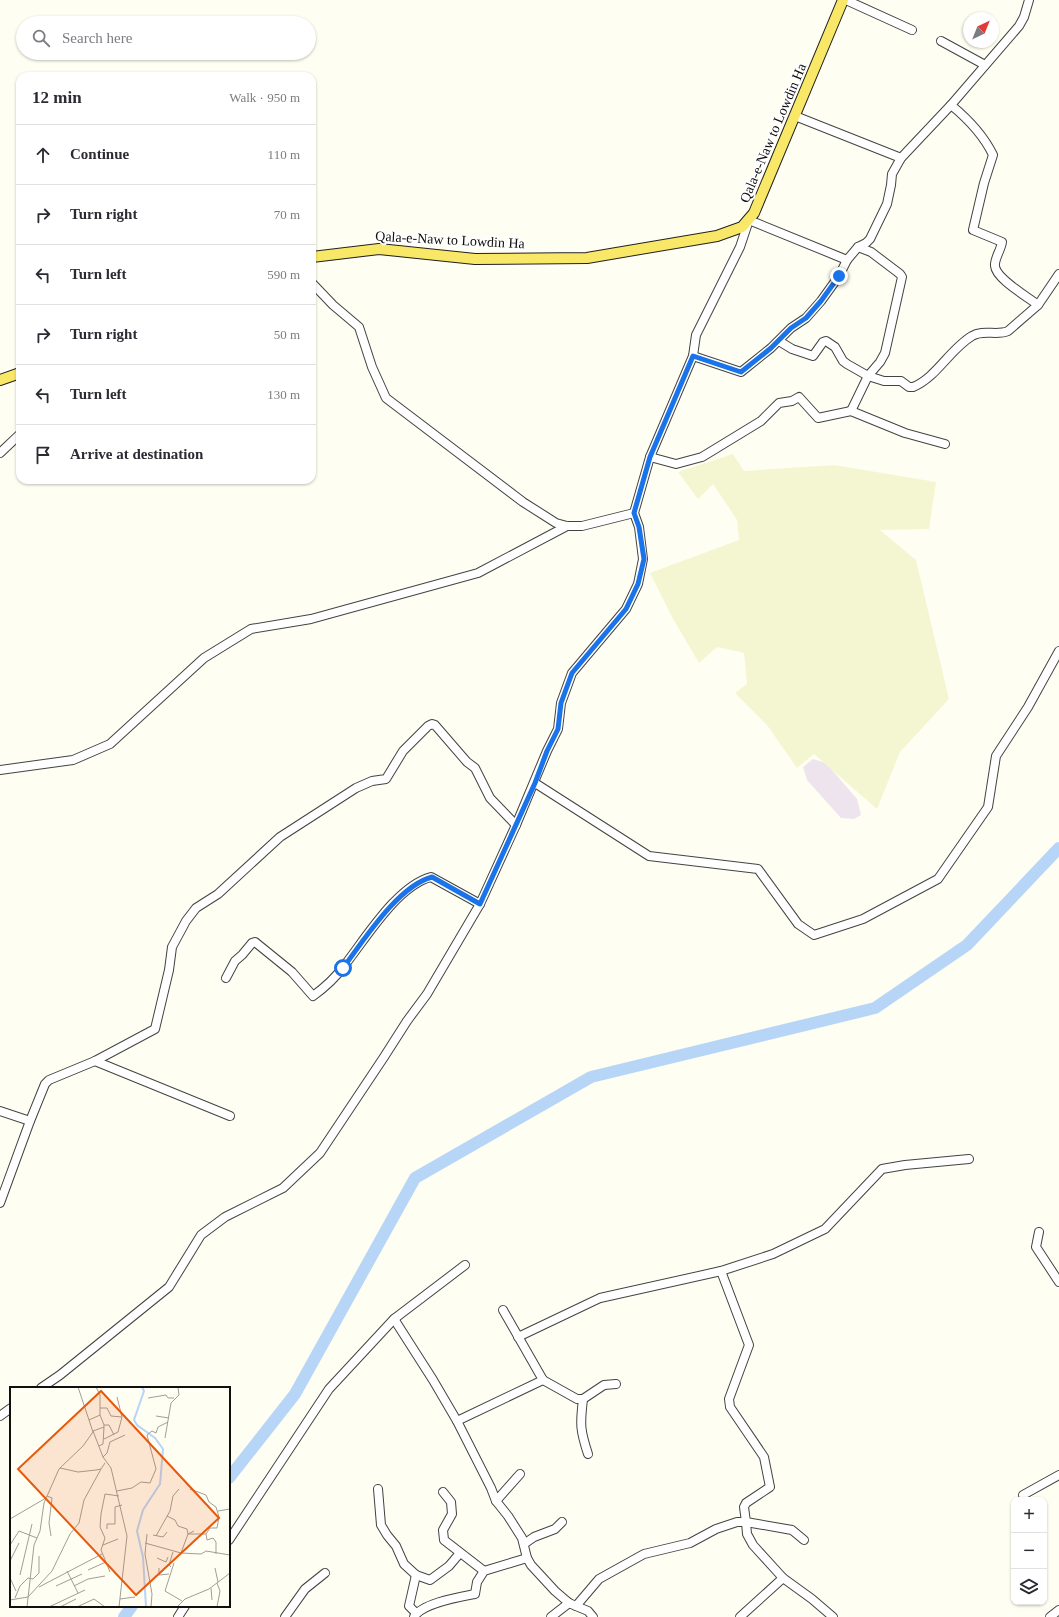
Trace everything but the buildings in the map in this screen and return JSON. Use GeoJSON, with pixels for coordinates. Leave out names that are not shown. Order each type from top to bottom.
{"type":"FeatureCollection","features":[{"type":"Feature","properties":{"kind":"main road","name":"Qala-e-Naw to Lowdin Ha"},"geometry":{"type":"LineString","coordinates":[[316,257],[379,249],[475,259],[587,258],[717,236],[742,227],[754,213],[844,0]]}},
{"type":"Feature","properties":{"kind":"main road"},"geometry":{"type":"LineString","coordinates":[[1,378],[16,374]]}},
{"type":"Feature","properties":{"kind":"street"},"geometry":{"type":"LineString","coordinates":[[844,0],[912,30]]}},
{"type":"Feature","properties":{"kind":"street"},"geometry":{"type":"LineString","coordinates":[[693,356],[741,372],[791,328],[806,318],[821,301],[839,276],[847,260],[858,246],[866,243],[870,239],[887,204],[892,174],[901,158],[951,105],[1019,26],[1024,17],[1029,0]]}},
{"type":"Feature","properties":{"kind":"street"},"geometry":{"type":"LineString","coordinates":[[941,41],[986,64]]}},
{"type":"Feature","properties":{"kind":"street"},"geometry":{"type":"LineString","coordinates":[[951,105],[970,121],[993,155],[984,183],[973,230],[1002,242],[994,265],[996,270],[1007,283],[1038,305]]}},
{"type":"Feature","properties":{"kind":"street"},"geometry":{"type":"LineString","coordinates":[[795,116],[901,158]]}},
{"type":"Feature","properties":{"kind":"street"},"geometry":{"type":"LineString","coordinates":[[42,1387],[60,1375],[169,1287],[201,1235],[226,1217],[283,1188],[320,1152],[384,1058],[407,1021],[427,994],[480,904],[535,783],[547,751],[558,729],[561,703],[572,673],[626,609],[638,584],[644,559],[639,527],[634,513],[650,457],[693,356],[696,335],[740,247],[749,220],[847,260]]}},
{"type":"Feature","properties":{"kind":"street"},"geometry":{"type":"LineString","coordinates":[[851,411],[868,376],[880,362],[885,353],[902,275],[871,252],[858,246]]}},
{"type":"Feature","properties":{"kind":"street"},"geometry":{"type":"LineString","coordinates":[[779,340],[792,349],[810,356],[815,354],[823,342],[826,341],[835,347],[843,361],[868,376],[884,381],[900,381],[913,387],[926,379],[971,336],[979,332],[1003,333],[1008,331],[1038,305],[1059,274]]}},
{"type":"Feature","properties":{"kind":"street"},"geometry":{"type":"LineString","coordinates":[[316,287],[333,305],[359,327],[372,367],[386,398],[523,502],[556,522],[567,526],[582,526],[634,513]]}},
{"type":"Feature","properties":{"kind":"street"},"geometry":{"type":"LineString","coordinates":[[650,457],[676,464],[702,457],[761,421],[779,403],[792,401],[799,397],[802,398],[818,418],[851,411],[905,433],[945,444]]}},
{"type":"Feature","properties":{"kind":"street"},"geometry":{"type":"LineString","coordinates":[[0,453],[16,438]]}},
{"type":"Feature","properties":{"kind":"street"},"geometry":{"type":"LineString","coordinates":[[0,770],[73,760],[110,744],[204,658],[250,629],[311,619],[478,573],[567,526]]}},
{"type":"Feature","properties":{"kind":"street"},"geometry":{"type":"LineString","coordinates":[[535,783],[649,856],[758,869],[798,924],[814,936],[863,919],[938,879],[988,807],[996,756],[1028,707],[1059,651]]}},
{"type":"Feature","properties":{"kind":"street"},"geometry":{"type":"LineString","coordinates":[[0,1203],[2,1194],[45,1084],[49,1080],[95,1061],[155,1029],[169,970],[172,947],[186,920],[196,908],[218,894],[280,837],[356,788],[372,781],[386,779],[403,752],[428,726],[432,724],[435,725],[467,762],[475,768],[490,798],[516,825]]}},
{"type":"Feature","properties":{"kind":"street"},"geometry":{"type":"LineString","coordinates":[[226,978],[236,958],[242,955],[252,943],[255,942],[292,972],[313,996],[343,968],[387,909],[421,880],[432,877],[480,904]]}},
{"type":"Feature","properties":{"kind":"street"},"geometry":{"type":"LineString","coordinates":[[95,1061],[230,1116]]}},
{"type":"Feature","properties":{"kind":"street"},"geometry":{"type":"LineString","coordinates":[[0,1111],[30,1121]]}},
{"type":"Feature","properties":{"kind":"street"},"geometry":{"type":"LineString","coordinates":[[518,1337],[600,1298],[721,1271],[773,1254],[825,1229],[882,1169],[905,1165],[969,1159]]}},
{"type":"Feature","properties":{"kind":"street"},"geometry":{"type":"LineString","coordinates":[[1039,1232],[1036,1247],[1059,1282]]}},
{"type":"Feature","properties":{"kind":"street"},"geometry":{"type":"LineString","coordinates":[[230,1538],[329,1389],[394,1319],[465,1265]]}},
{"type":"Feature","properties":{"kind":"street"},"geometry":{"type":"LineString","coordinates":[[721,1271],[749,1346],[729,1399],[730,1407],[764,1457],[770,1487],[746,1503],[744,1507],[747,1534],[753,1545],[783,1578],[812,1599],[833,1617]]}},
{"type":"Feature","properties":{"kind":"street"},"geometry":{"type":"LineString","coordinates":[[503,1310],[543,1380],[577,1399],[583,1399],[604,1385],[616,1384]]}},
{"type":"Feature","properties":{"kind":"street"},"geometry":{"type":"LineString","coordinates":[[394,1319],[457,1421],[491,1488],[496,1501],[522,1538],[527,1558],[531,1565],[545,1580],[573,1604],[588,1611],[594,1617]]}},
{"type":"Feature","properties":{"kind":"street"},"geometry":{"type":"LineString","coordinates":[[457,1421],[543,1380]]}},
{"type":"Feature","properties":{"kind":"street"},"geometry":{"type":"LineString","coordinates":[[583,1399],[580,1421],[581,1433],[588,1454]]}},
{"type":"Feature","properties":{"kind":"street"},"geometry":{"type":"LineString","coordinates":[[0,1416],[10,1409]]}},
{"type":"Feature","properties":{"kind":"street"},"geometry":{"type":"LineString","coordinates":[[496,1501],[520,1474]]}},
{"type":"Feature","properties":{"kind":"street"},"geometry":{"type":"LineString","coordinates":[[1023,1495],[1059,1475]]}},
{"type":"Feature","properties":{"kind":"street"},"geometry":{"type":"LineString","coordinates":[[378,1489],[381,1525],[386,1535],[396,1546],[404,1564],[416,1575],[430,1580],[449,1566],[460,1553]]}},
{"type":"Feature","properties":{"kind":"street"},"geometry":{"type":"LineString","coordinates":[[443,1492],[451,1502],[452,1514],[443,1530],[444,1540],[484,1571]]}},
{"type":"Feature","properties":{"kind":"street"},"geometry":{"type":"LineString","coordinates":[[524,1544],[534,1537],[555,1529],[562,1522]]}},
{"type":"Feature","properties":{"kind":"street"},"geometry":{"type":"LineString","coordinates":[[551,1617],[573,1604],[599,1579],[644,1554],[690,1543],[716,1529],[737,1522],[746,1522],[792,1530],[804,1540]]}},
{"type":"Feature","properties":{"kind":"street"},"geometry":{"type":"LineString","coordinates":[[416,1575],[409,1606],[415,1615],[428,1607],[475,1594],[477,1582],[484,1571],[527,1558]]}},
{"type":"Feature","properties":{"kind":"street"},"geometry":{"type":"LineString","coordinates":[[285,1617],[305,1589],[325,1573]]}},
{"type":"Feature","properties":{"kind":"street"},"geometry":{"type":"LineString","coordinates":[[740,1617],[783,1578]]}},
{"type":"Feature","properties":{"kind":"street"},"geometry":{"type":"LineString","coordinates":[[178,1617],[184,1607]]}},
{"type":"Feature","properties":{"kind":"street"},"geometry":{"type":"LineString","coordinates":[[1050,1617],[1059,1610]]}},
{"type":"Feature","properties":{"kind":"shaded area"},"geometry":{"type":"Polygon","coordinates":[[[813,759],[826,763],[857,799],[861,815],[854,819],[841,818],[807,780],[803,767],[813,759]]]}},
{"type":"Feature","properties":{"kind":"green space"},"geometry":{"type":"Polygon","coordinates":[[[733,454],[744,471],[834,465],[936,482],[929,529],[880,530],[916,560],[949,699],[900,752],[877,809],[814,754],[797,768],[767,725],[735,693],[747,684],[744,653],[717,647],[699,663],[672,617],[650,573],[739,540],[737,520],[713,484],[698,499],[678,472],[733,454]]]}},
{"type":"Feature","properties":{"kind":"waterway"},"geometry":{"type":"LineString","coordinates":[[230,1477],[295,1394],[415,1178],[591,1077],[875,1008],[967,945],[1059,848]]}},
{"type":"Feature","properties":{"kind":"waterway"},"geometry":{"type":"LineString","coordinates":[[124,1617],[131,1607]]}},
{"type":"Feature","properties":{"kind":"route"},"geometry":{"type":"LineString","coordinates":[[343,968],[387,909],[421,880],[432,877],[437,879],[480,904],[558,729],[561,703],[572,673],[626,609],[638,584],[644,559],[639,527],[634,513],[650,457],[693,356],[741,372],[771,348],[791,328],[806,318],[821,301],[839,276]]}}]}
